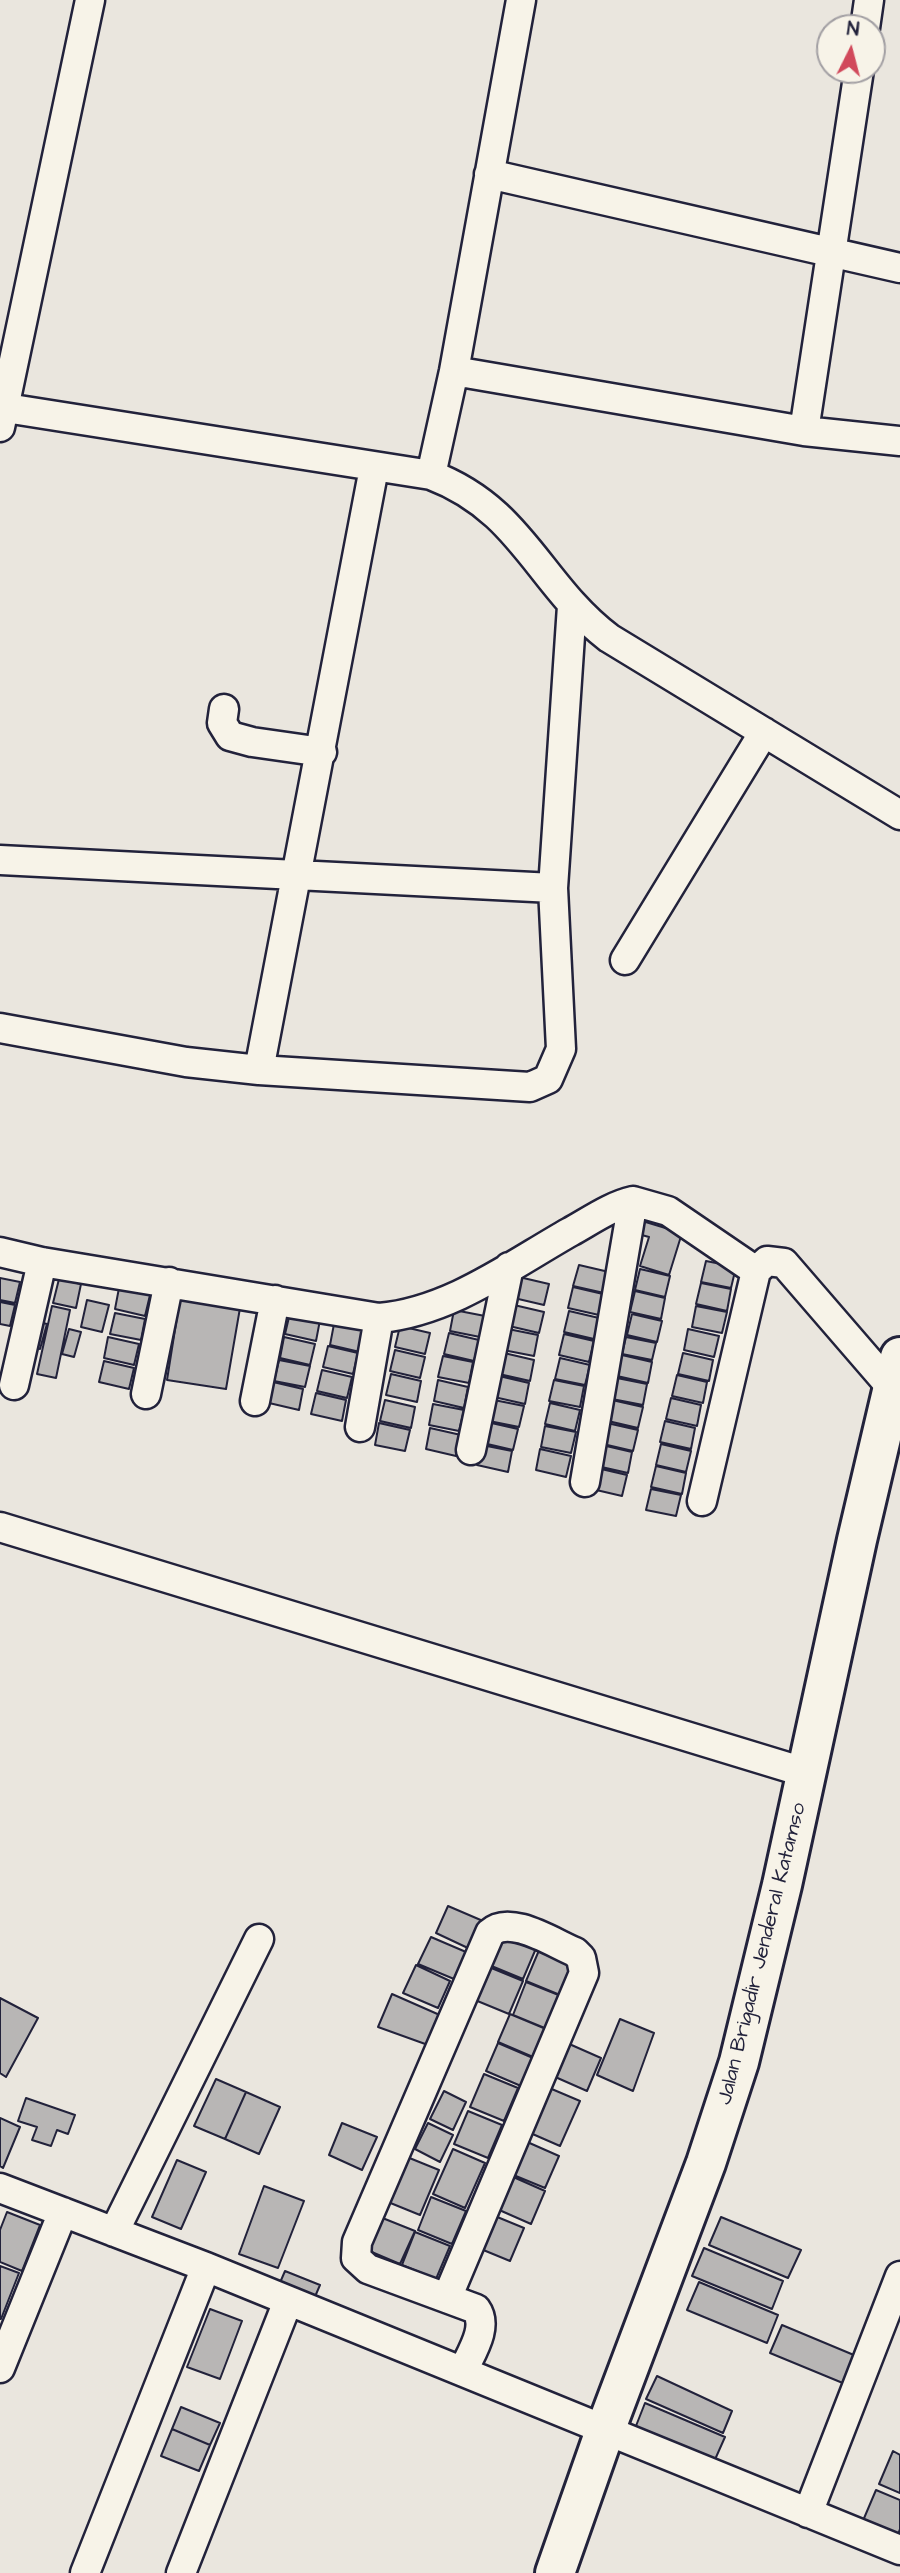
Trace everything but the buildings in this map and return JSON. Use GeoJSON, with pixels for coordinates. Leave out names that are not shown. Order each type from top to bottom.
{"type":"FeatureCollection","features":[{"type":"Feature","properties":{"kind":"main road","name":"Jalan Brigadir Jenderal Katamso"},"geometry":{"type":"LineString","coordinates":[[555,2573],[731,2088],[757,1993],[896,1373]]}},
{"type":"Feature","properties":{"kind":"street"},"geometry":{"type":"LineString","coordinates":[[90,0],[1,414],[431,475],[475,497],[506,521],[572,606],[590,624],[645,663],[900,815]]}},
{"type":"Feature","properties":{"kind":"street"},"geometry":{"type":"LineString","coordinates":[[431,475],[454,371],[521,0]]}},
{"type":"Feature","properties":{"kind":"street"},"geometry":{"type":"LineString","coordinates":[[804,431],[857,84]]}},
{"type":"Feature","properties":{"kind":"street"},"geometry":{"type":"LineString","coordinates":[[489,174],[900,268]]}},
{"type":"Feature","properties":{"kind":"street"},"geometry":{"type":"LineString","coordinates":[[454,371],[804,431],[900,440]]}},
{"type":"Feature","properties":{"kind":"street"},"geometry":{"type":"LineString","coordinates":[[259,1070],[322,752],[374,468]]}},
{"type":"Feature","properties":{"kind":"street"},"geometry":{"type":"LineString","coordinates":[[0,1028],[186,1062],[259,1070],[530,1087],[548,1079],[556,1065],[562,1034],[556,987],[553,888],[572,606]]}},
{"type":"Feature","properties":{"kind":"street"},"geometry":{"type":"LineString","coordinates":[[224,709],[222,723],[230,736],[252,742],[322,752]]}},
{"type":"Feature","properties":{"kind":"street"},"geometry":{"type":"LineString","coordinates":[[625,960],[764,732]]}},
{"type":"Feature","properties":{"kind":"street"},"geometry":{"type":"LineString","coordinates":[[0,860],[553,888]]}},
{"type":"Feature","properties":{"kind":"street"},"geometry":{"type":"LineString","coordinates":[[584,1482],[633,1201]]}},
{"type":"Feature","properties":{"kind":"street"},"geometry":{"type":"LineString","coordinates":[[0,1252],[42,1262],[379,1318],[426,1310],[613,1208],[633,1201],[668,1211],[756,1270]]}},
{"type":"Feature","properties":{"kind":"street"},"geometry":{"type":"LineString","coordinates":[[702,1501],[756,1270],[767,1261],[784,1263],[896,1373]]}},
{"type":"Feature","properties":{"kind":"street"},"geometry":{"type":"LineString","coordinates":[[14,1385],[42,1262]]}},
{"type":"Feature","properties":{"kind":"street"},"geometry":{"type":"LineString","coordinates":[[471,1450],[509,1267]]}},
{"type":"Feature","properties":{"kind":"street"},"geometry":{"type":"LineString","coordinates":[[146,1394],[169,1282]]}},
{"type":"Feature","properties":{"kind":"street"},"geometry":{"type":"LineString","coordinates":[[255,1401],[275,1300]]}},
{"type":"Feature","properties":{"kind":"street"},"geometry":{"type":"LineString","coordinates":[[360,1427],[379,1318]]}},
{"type":"Feature","properties":{"kind":"street"},"geometry":{"type":"LineString","coordinates":[[0,1527],[807,1773]]}},
{"type":"Feature","properties":{"kind":"street"},"geometry":{"type":"LineString","coordinates":[[447,2298],[584,1973],[582,1958],[575,1952],[509,1925],[490,1933],[357,2242],[356,2258],[360,2264],[447,2298],[476,2309],[481,2316],[481,2327],[463,2371]]}},
{"type":"Feature","properties":{"kind":"street"},"geometry":{"type":"LineString","coordinates":[[114,2232],[259,1939]]}},
{"type":"Feature","properties":{"kind":"street"},"geometry":{"type":"LineString","coordinates":[[0,2188],[206,2267],[900,2550]]}},
{"type":"Feature","properties":{"kind":"street"},"geometry":{"type":"LineString","coordinates":[[0,2368],[63,2212]]}},
{"type":"Feature","properties":{"kind":"street"},"geometry":{"type":"LineString","coordinates":[[85,2573],[206,2267]]}},
{"type":"Feature","properties":{"kind":"street"},"geometry":{"type":"LineString","coordinates":[[808,2512],[900,2276]]}},
{"type":"Feature","properties":{"kind":"street"},"geometry":{"type":"LineString","coordinates":[[181,2573],[288,2301]]}}]}
